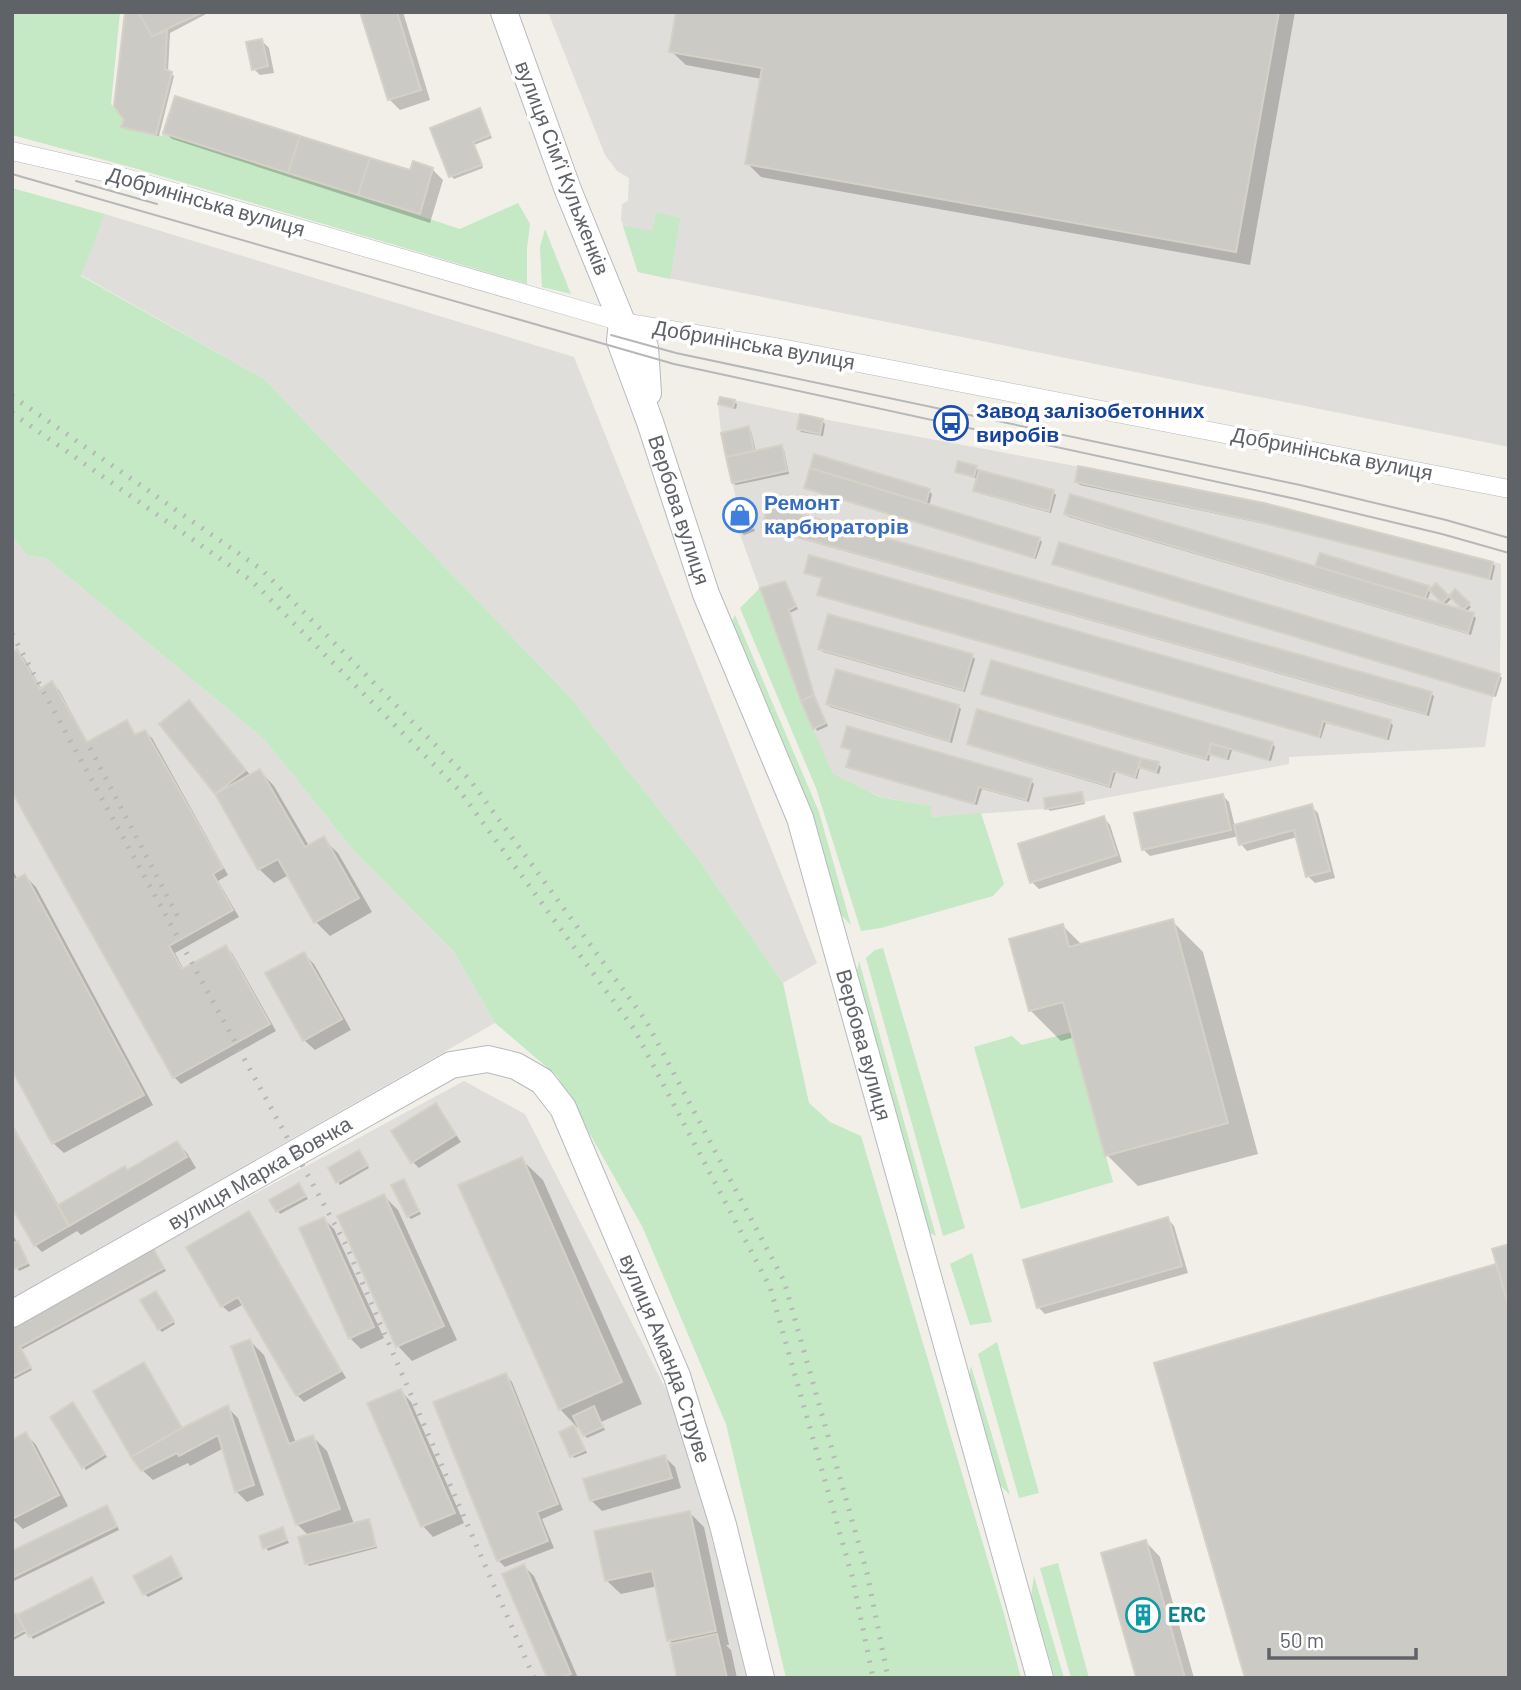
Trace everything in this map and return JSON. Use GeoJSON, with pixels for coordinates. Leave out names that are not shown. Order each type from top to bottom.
{"type":"FeatureCollection","features":[{"type":"Feature","properties":{"kind":"main road","name":"вулиця Сімʼї Кульженків"},"geometry":{"type":"LineString","coordinates":[[504,12],[568,190],[622,323]]}},
{"type":"Feature","properties":{"kind":"main road","name":"Вербова вулиця"},"geometry":{"type":"LineString","coordinates":[[622,323],[620,341],[650,422],[706,594],[800,818],[1040,1678]]}},
{"type":"Feature","properties":{"kind":"main road","name":"вулиця Марка Вовчка"},"geometry":{"type":"LineString","coordinates":[[12,1314],[451,1065],[488,1059],[516,1066]]}},
{"type":"Feature","properties":{"kind":"main road","name":"вулиця Аманда Струве"},"geometry":{"type":"LineString","coordinates":[[516,1066],[542,1081],[563,1108],[677,1376],[723,1525],[761,1678]]}},
{"type":"Feature","properties":{"kind":"street","name":"Добринінська вулиця"},"geometry":{"type":"LineString","coordinates":[[12,151],[112,174],[622,323],[780,348],[1509,489]]}},
{"type":"Feature","properties":{"kind":"shaded area"},"geometry":{"type":"Polygon","coordinates":[[[548,12],[1509,12],[1509,447],[638,272],[621,219],[622,204],[628,201],[629,178],[617,171],[605,155],[548,12]]]}},
{"type":"Feature","properties":{"kind":"shaded area"},"geometry":{"type":"Polygon","coordinates":[[[105,214],[574,357],[817,963],[783,983],[698,859],[570,697],[264,379],[81,275],[105,214]]]}},
{"type":"Feature","properties":{"kind":"shaded area"},"geometry":{"type":"Polygon","coordinates":[[[720,397],[1264,503],[1501,564],[1500,674],[1493,696],[1485,747],[1289,757],[1289,764],[1045,809],[930,817],[931,806],[881,797],[833,775],[801,701],[728,502],[736,499],[721,433],[718,404],[720,397]]]}},
{"type":"Feature","properties":{"kind":"shaded area"},"geometry":{"type":"Polygon","coordinates":[[[12,536],[28,556],[46,558],[265,740],[354,851],[454,952],[495,1023],[12,1298],[12,536]]]}},
{"type":"Feature","properties":{"kind":"shaded area"},"geometry":{"type":"Polygon","coordinates":[[[464,1081],[525,1114],[679,1415],[750,1678],[12,1678],[12,1325],[464,1081]]]}},
{"type":"Feature","properties":{"kind":"green space"},"geometry":{"type":"Polygon","coordinates":[[[12,12],[120,12],[111,104],[124,120],[122,127],[162,136],[163,132],[460,229],[518,203],[530,224],[527,284],[134,168],[12,135],[12,12]]]}},
{"type":"Feature","properties":{"kind":"green space"},"geometry":{"type":"Polygon","coordinates":[[[12,188],[105,214],[81,276],[264,379],[570,697],[698,859],[783,983],[809,1103],[830,1122],[861,1136],[1021,1678],[786,1678],[726,1424],[642,1226],[557,1076],[495,1023],[454,952],[354,851],[265,740],[46,558],[28,556],[12,536],[12,188]]]}},
{"type":"Feature","properties":{"kind":"green space"},"geometry":{"type":"Polygon","coordinates":[[[656,212],[680,218],[670,279],[638,272],[623,226],[653,231],[656,212]]]}},
{"type":"Feature","properties":{"kind":"green space"},"geometry":{"type":"Polygon","coordinates":[[[545,229],[571,294],[542,287],[540,247],[545,229]]]}},
{"type":"Feature","properties":{"kind":"green space"},"geometry":{"type":"Polygon","coordinates":[[[760,588],[801,701],[833,774],[880,797],[931,806],[931,817],[981,813],[1004,884],[993,896],[881,928],[861,931],[816,788],[740,608],[760,588]]]}},
{"type":"Feature","properties":{"kind":"green space"},"geometry":{"type":"Polygon","coordinates":[[[735,615],[819,812],[851,925],[839,913],[730,625],[735,615]]]}},
{"type":"Feature","properties":{"kind":"green space"},"geometry":{"type":"Polygon","coordinates":[[[883,948],[965,1228],[943,1236],[866,958],[875,950],[883,948]]]}},
{"type":"Feature","properties":{"kind":"green space"},"geometry":{"type":"Polygon","coordinates":[[[859,961],[936,1236],[926,1231],[856,975],[859,961]]]}},
{"type":"Feature","properties":{"kind":"green space"},"geometry":{"type":"Polygon","coordinates":[[[1072,1032],[1113,1182],[1021,1209],[974,1047],[1012,1036],[1022,1045],[1072,1032]]]}},
{"type":"Feature","properties":{"kind":"green space"},"geometry":{"type":"Polygon","coordinates":[[[972,1253],[992,1322],[970,1325],[950,1264],[972,1253]]]}},
{"type":"Feature","properties":{"kind":"green space"},"geometry":{"type":"Polygon","coordinates":[[[997,1342],[1039,1493],[1019,1498],[978,1354],[997,1342]]]}},
{"type":"Feature","properties":{"kind":"green space"},"geometry":{"type":"Polygon","coordinates":[[[971,1366],[1010,1495],[998,1483],[968,1381],[971,1366]]]}},
{"type":"Feature","properties":{"kind":"green space"},"geometry":{"type":"Polygon","coordinates":[[[1058,1563],[1089,1678],[1071,1678],[1040,1568],[1058,1563]]]}},
{"type":"Feature","properties":{"kind":"green space"},"geometry":{"type":"Polygon","coordinates":[[[1034,1576],[1064,1678],[1055,1678],[1031,1596],[1034,1576]]]}},
{"type":"Feature","properties":{"kind":"building"},"geometry":{"type":"Polygon","coordinates":[[[125,12],[138,12],[152,36],[167,31],[165,69],[172,72],[156,135],[121,127],[124,120],[114,106],[125,12]]]}},
{"type":"Feature","properties":{"kind":"building"},"geometry":{"type":"Polygon","coordinates":[[[138,12],[203,12],[152,36],[138,12]]]}},
{"type":"Feature","properties":{"kind":"building"},"geometry":{"type":"Polygon","coordinates":[[[360,12],[397,12],[421,90],[388,100],[360,12]]]}},
{"type":"Feature","properties":{"kind":"building"},"geometry":{"type":"Polygon","coordinates":[[[676,12],[1279,12],[1236,252],[745,164],[762,68],[669,52],[676,12]]]}},
{"type":"Feature","properties":{"kind":"building"},"geometry":{"type":"Polygon","coordinates":[[[262,39],[268,66],[252,70],[246,42],[262,39]]]}},
{"type":"Feature","properties":{"kind":"building"},"geometry":{"type":"Polygon","coordinates":[[[175,96],[300,136],[288,173],[163,133],[175,96]]]}},
{"type":"Feature","properties":{"kind":"building"},"geometry":{"type":"Polygon","coordinates":[[[480,108],[490,135],[473,142],[482,165],[449,177],[430,128],[480,108]]]}},
{"type":"Feature","properties":{"kind":"building"},"geometry":{"type":"Polygon","coordinates":[[[300,136],[370,158],[358,195],[288,173],[300,136]]]}},
{"type":"Feature","properties":{"kind":"building"},"geometry":{"type":"Polygon","coordinates":[[[370,158],[410,170],[413,161],[433,168],[420,214],[358,195],[370,158]]]}},
{"type":"Feature","properties":{"kind":"building"},"geometry":{"type":"Polygon","coordinates":[[[720,397],[735,400],[733,408],[718,404],[720,397]]]}},
{"type":"Feature","properties":{"kind":"building"},"geometry":{"type":"Polygon","coordinates":[[[800,414],[823,419],[820,434],[797,429],[800,414]]]}},
{"type":"Feature","properties":{"kind":"building"},"geometry":{"type":"Polygon","coordinates":[[[749,426],[754,451],[726,457],[721,433],[749,426]]]}},
{"type":"Feature","properties":{"kind":"building"},"geometry":{"type":"Polygon","coordinates":[[[782,445],[787,471],[732,483],[726,457],[782,445]]]}},
{"type":"Feature","properties":{"kind":"building"},"geometry":{"type":"Polygon","coordinates":[[[814,454],[930,489],[926,503],[810,468],[814,454]]]}},
{"type":"Feature","properties":{"kind":"building"},"geometry":{"type":"Polygon","coordinates":[[[958,461],[977,466],[974,477],[955,472],[958,461]]]}},
{"type":"Feature","properties":{"kind":"building"},"geometry":{"type":"Polygon","coordinates":[[[1078,466],[1264,503],[1493,562],[1489,579],[1260,522],[1075,482],[1078,466]]]}},
{"type":"Feature","properties":{"kind":"building"},"geometry":{"type":"Polygon","coordinates":[[[810,468],[1040,538],[1034,558],[804,488],[810,468]]]}},
{"type":"Feature","properties":{"kind":"building"},"geometry":{"type":"Polygon","coordinates":[[[979,470],[1054,490],[1049,511],[973,491],[979,470]]]}},
{"type":"Feature","properties":{"kind":"building"},"geometry":{"type":"Polygon","coordinates":[[[1070,494],[1474,613],[1468,633],[1064,514],[1070,494]]]}},
{"type":"Feature","properties":{"kind":"building","name":"Ремонт карбюраторів"},"geometry":{"type":"Polygon","coordinates":[[[742,497],[753,528],[739,533],[728,502],[742,497]]]}},
{"type":"Feature","properties":{"kind":"building"},"geometry":{"type":"Polygon","coordinates":[[[768,505],[1432,692],[1426,714],[762,527],[768,505]]]}},
{"type":"Feature","properties":{"kind":"building"},"geometry":{"type":"Polygon","coordinates":[[[1059,542],[1500,674],[1493,696],[1052,564],[1059,542]]]}},
{"type":"Feature","properties":{"kind":"building"},"geometry":{"type":"Polygon","coordinates":[[[1320,553],[1429,586],[1425,599],[1315,566],[1320,553]]]}},
{"type":"Feature","properties":{"kind":"building"},"geometry":{"type":"Polygon","coordinates":[[[809,555],[1391,720],[1386,739],[1323,721],[1319,737],[817,595],[822,578],[804,573],[809,555]]]}},
{"type":"Feature","properties":{"kind":"building"},"geometry":{"type":"Polygon","coordinates":[[[785,581],[796,606],[789,610],[814,695],[801,701],[760,588],[785,581]]]}},
{"type":"Feature","properties":{"kind":"building"},"geometry":{"type":"Polygon","coordinates":[[[1436,583],[1449,596],[1442,603],[1429,590],[1436,583]]]}},
{"type":"Feature","properties":{"kind":"building"},"geometry":{"type":"Polygon","coordinates":[[[1455,589],[1470,603],[1463,610],[1449,596],[1455,589]]]}},
{"type":"Feature","properties":{"kind":"building"},"geometry":{"type":"Polygon","coordinates":[[[828,614],[973,654],[963,690],[818,649],[828,614]]]}},
{"type":"Feature","properties":{"kind":"building"},"geometry":{"type":"Polygon","coordinates":[[[17,649],[40,689],[52,681],[87,742],[127,720],[135,735],[145,730],[223,868],[213,874],[233,910],[169,946],[182,969],[226,945],[270,1024],[173,1078],[12,792],[12,652],[17,649]]]}},
{"type":"Feature","properties":{"kind":"building"},"geometry":{"type":"Polygon","coordinates":[[[991,660],[1273,742],[1268,760],[1211,743],[1206,759],[981,694],[991,660]]]}},
{"type":"Feature","properties":{"kind":"building"},"geometry":{"type":"Polygon","coordinates":[[[836,669],[959,705],[949,741],[826,704],[836,669]]]}},
{"type":"Feature","properties":{"kind":"building"},"geometry":{"type":"Polygon","coordinates":[[[814,695],[826,723],[813,729],[801,701],[814,695]]]}},
{"type":"Feature","properties":{"kind":"building"},"geometry":{"type":"Polygon","coordinates":[[[189,700],[246,770],[215,794],[159,724],[189,700]]]}},
{"type":"Feature","properties":{"kind":"building"},"geometry":{"type":"Polygon","coordinates":[[[977,709],[1141,758],[1135,777],[1113,771],[1109,786],[967,744],[977,709]]]}},
{"type":"Feature","properties":{"kind":"building"},"geometry":{"type":"Polygon","coordinates":[[[847,726],[1032,779],[1026,800],[979,787],[974,804],[846,767],[851,750],[841,747],[847,726]]]}},
{"type":"Feature","properties":{"kind":"building"},"geometry":{"type":"Polygon","coordinates":[[[1211,744],[1229,749],[1226,759],[1209,754],[1211,744]]]}},
{"type":"Feature","properties":{"kind":"building"},"geometry":{"type":"Polygon","coordinates":[[[1141,758],[1159,762],[1156,772],[1139,767],[1141,758]]]}},
{"type":"Feature","properties":{"kind":"building"},"geometry":{"type":"Polygon","coordinates":[[[260,769],[305,847],[324,836],[359,898],[314,923],[278,859],[258,870],[215,794],[260,769]]]}},
{"type":"Feature","properties":{"kind":"building"},"geometry":{"type":"Polygon","coordinates":[[[1082,792],[1084,802],[1045,809],[1044,798],[1082,792]]]}},
{"type":"Feature","properties":{"kind":"building"},"geometry":{"type":"Polygon","coordinates":[[[1223,794],[1231,830],[1142,850],[1134,813],[1223,794]]]}},
{"type":"Feature","properties":{"kind":"building"},"geometry":{"type":"Polygon","coordinates":[[[1312,804],[1330,871],[1306,877],[1294,830],[1239,845],[1234,825],[1312,804]]]}},
{"type":"Feature","properties":{"kind":"building"},"geometry":{"type":"Polygon","coordinates":[[[1104,816],[1117,855],[1030,883],[1018,844],[1104,816]]]}},
{"type":"Feature","properties":{"kind":"building"},"geometry":{"type":"Polygon","coordinates":[[[25,874],[144,1095],[52,1144],[12,1070],[12,876],[15,880],[25,874]]]}},
{"type":"Feature","properties":{"kind":"building"},"geometry":{"type":"Polygon","coordinates":[[[1173,919],[1228,1123],[1105,1156],[1063,1002],[1029,1011],[1009,939],[1063,924],[1069,947],[1173,919]]]}},
{"type":"Feature","properties":{"kind":"building"},"geometry":{"type":"Polygon","coordinates":[[[304,952],[342,1019],[303,1041],[265,973],[304,952]]]}},
{"type":"Feature","properties":{"kind":"building"},"geometry":{"type":"Polygon","coordinates":[[[436,1103],[456,1135],[411,1163],[391,1131],[436,1103]]]}},
{"type":"Feature","properties":{"kind":"building"},"geometry":{"type":"Polygon","coordinates":[[[12,1126],[69,1226],[34,1246],[12,1208],[12,1126]]]}},
{"type":"Feature","properties":{"kind":"building"},"geometry":{"type":"Polygon","coordinates":[[[177,1141],[187,1157],[69,1226],[58,1205],[125,1166],[127,1170],[177,1141]]]}},
{"type":"Feature","properties":{"kind":"building"},"geometry":{"type":"Polygon","coordinates":[[[359,1150],[368,1165],[336,1183],[328,1168],[359,1150]]]}},
{"type":"Feature","properties":{"kind":"building"},"geometry":{"type":"Polygon","coordinates":[[[522,1157],[622,1382],[559,1410],[458,1185],[522,1157]]]}},
{"type":"Feature","properties":{"kind":"building"},"geometry":{"type":"Polygon","coordinates":[[[404,1179],[419,1211],[407,1217],[391,1185],[404,1179]]]}},
{"type":"Feature","properties":{"kind":"building"},"geometry":{"type":"Polygon","coordinates":[[[299,1183],[306,1196],[276,1212],[269,1200],[299,1183]]]}},
{"type":"Feature","properties":{"kind":"building"},"geometry":{"type":"Polygon","coordinates":[[[384,1194],[444,1326],[396,1347],[337,1216],[384,1194]]]}},
{"type":"Feature","properties":{"kind":"building"},"geometry":{"type":"Polygon","coordinates":[[[249,1211],[341,1371],[296,1396],[238,1297],[221,1307],[186,1247],[249,1211]]]}},
{"type":"Feature","properties":{"kind":"building"},"geometry":{"type":"Polygon","coordinates":[[[324,1217],[374,1327],[349,1339],[299,1228],[324,1217]]]}},
{"type":"Feature","properties":{"kind":"building"},"geometry":{"type":"Polygon","coordinates":[[[1168,1217],[1182,1266],[1037,1308],[1023,1260],[1168,1217]]]}},
{"type":"Feature","properties":{"kind":"building"},"geometry":{"type":"Polygon","coordinates":[[[18,1241],[28,1263],[15,1269],[12,1264],[12,1244],[18,1241]]]}},
{"type":"Feature","properties":{"kind":"building"},"geometry":{"type":"Polygon","coordinates":[[[1509,1244],[1509,1307],[1492,1249],[1509,1244]]]}},
{"type":"Feature","properties":{"kind":"building"},"geometry":{"type":"Polygon","coordinates":[[[153,1248],[164,1268],[20,1347],[31,1367],[12,1377],[12,1325],[153,1248]]]}},
{"type":"Feature","properties":{"kind":"building"},"geometry":{"type":"Polygon","coordinates":[[[1496,1264],[1509,1307],[1509,1678],[1245,1678],[1154,1363],[1496,1264]]]}},
{"type":"Feature","properties":{"kind":"building"},"geometry":{"type":"Polygon","coordinates":[[[156,1291],[174,1321],[158,1330],[140,1300],[156,1291]]]}},
{"type":"Feature","properties":{"kind":"building"},"geometry":{"type":"Polygon","coordinates":[[[250,1339],[289,1444],[313,1435],[340,1509],[296,1525],[231,1346],[250,1339]]]}},
{"type":"Feature","properties":{"kind":"building"},"geometry":{"type":"Polygon","coordinates":[[[144,1362],[182,1428],[131,1457],[93,1391],[144,1362]]]}},
{"type":"Feature","properties":{"kind":"building"},"geometry":{"type":"Polygon","coordinates":[[[506,1373],[558,1504],[537,1512],[548,1541],[497,1561],[433,1402],[506,1373]]]}},
{"type":"Feature","properties":{"kind":"building"},"geometry":{"type":"Polygon","coordinates":[[[401,1389],[455,1513],[421,1527],[367,1403],[401,1389]]]}},
{"type":"Feature","properties":{"kind":"building"},"geometry":{"type":"Polygon","coordinates":[[[73,1402],[105,1454],[82,1468],[50,1417],[73,1402]]]}},
{"type":"Feature","properties":{"kind":"building"},"geometry":{"type":"Polygon","coordinates":[[[228,1405],[254,1485],[235,1492],[218,1435],[179,1456],[177,1453],[141,1471],[131,1457],[182,1428],[228,1405]]]}},
{"type":"Feature","properties":{"kind":"building"},"geometry":{"type":"Polygon","coordinates":[[[594,1406],[603,1427],[583,1436],[573,1416],[594,1406]]]}},
{"type":"Feature","properties":{"kind":"building"},"geometry":{"type":"Polygon","coordinates":[[[574,1425],[585,1450],[570,1457],[559,1432],[574,1425]]]}},
{"type":"Feature","properties":{"kind":"building"},"geometry":{"type":"Polygon","coordinates":[[[26,1432],[59,1495],[12,1519],[12,1440],[26,1432]]]}},
{"type":"Feature","properties":{"kind":"building"},"geometry":{"type":"Polygon","coordinates":[[[665,1455],[672,1478],[590,1501],[583,1479],[665,1455]]]}},
{"type":"Feature","properties":{"kind":"building"},"geometry":{"type":"Polygon","coordinates":[[[107,1505],[117,1526],[12,1578],[12,1551],[107,1505]]]}},
{"type":"Feature","properties":{"kind":"building"},"geometry":{"type":"Polygon","coordinates":[[[690,1511],[716,1631],[667,1641],[652,1571],[605,1581],[594,1531],[690,1511]]]}},
{"type":"Feature","properties":{"kind":"building"},"geometry":{"type":"Polygon","coordinates":[[[369,1519],[376,1546],[305,1564],[298,1537],[369,1519]]]}},
{"type":"Feature","properties":{"kind":"building"},"geometry":{"type":"Polygon","coordinates":[[[283,1527],[287,1540],[263,1549],[259,1536],[283,1527]]]}},
{"type":"Feature","properties":{"kind":"building","name":"ERC"},"geometry":{"type":"Polygon","coordinates":[[[1146,1540],[1185,1678],[1132,1678],[1136,1677],[1101,1553],[1146,1540]]]}},
{"type":"Feature","properties":{"kind":"building"},"geometry":{"type":"Polygon","coordinates":[[[171,1556],[181,1576],[143,1595],[133,1576],[171,1556]]]}},
{"type":"Feature","properties":{"kind":"building"},"geometry":{"type":"Polygon","coordinates":[[[524,1564],[571,1674],[562,1678],[547,1678],[502,1574],[524,1564]]]}},
{"type":"Feature","properties":{"kind":"building"},"geometry":{"type":"Polygon","coordinates":[[[92,1577],[103,1600],[29,1637],[17,1615],[92,1577]]]}},
{"type":"Feature","properties":{"kind":"building"},"geometry":{"type":"Polygon","coordinates":[[[16,1613],[25,1630],[12,1637],[12,1615],[16,1613]]]}},
{"type":"Feature","properties":{"kind":"building"},"geometry":{"type":"Polygon","coordinates":[[[717,1634],[727,1678],[677,1678],[670,1644],[717,1634]]]}},
{"type":"Feature","properties":{"kind":"tram line"},"geometry":{"type":"LineString","coordinates":[[12,174],[674,364],[1296,499],[1509,553]]}},
{"type":"Feature","properties":{"kind":"tram line"},"geometry":{"type":"LineString","coordinates":[[76,181],[157,204]]}},
{"type":"Feature","properties":{"kind":"tram line"},"geometry":{"type":"LineString","coordinates":[[611,335],[676,353],[1300,485],[1509,538]]}},
{"type":"Feature","properties":{"kind":"railway"},"geometry":{"type":"LineString","coordinates":[[12,396],[261,569],[470,780],[646,1021],[784,1281],[867,1573],[888,1678]]}},
{"type":"Feature","properties":{"kind":"railway"},"geometry":{"type":"LineString","coordinates":[[12,413],[252,581],[459,790],[634,1029],[770,1287],[852,1576],[873,1678]]}},
{"type":"Feature","properties":{"kind":"railway"},"geometry":{"type":"LineString","coordinates":[[12,634],[346,1245],[534,1678]]}},
{"type":"Feature","properties":{"kind":"railway"},"geometry":{"type":"LineString","coordinates":[[90,748],[181,923]]}},
{"type":"Feature","properties":{"kind":"place","name":"Завод залізобетонних виробів"},"geometry":{"type":"Point","coordinates":[951,423]}},
{"type":"Feature","properties":{"kind":"place","name":"Ремонт карбюраторів"},"geometry":{"type":"Point","coordinates":[740,515]}},
{"type":"Feature","properties":{"kind":"place","name":"ERC"},"geometry":{"type":"Point","coordinates":[1143,1615]}}]}
